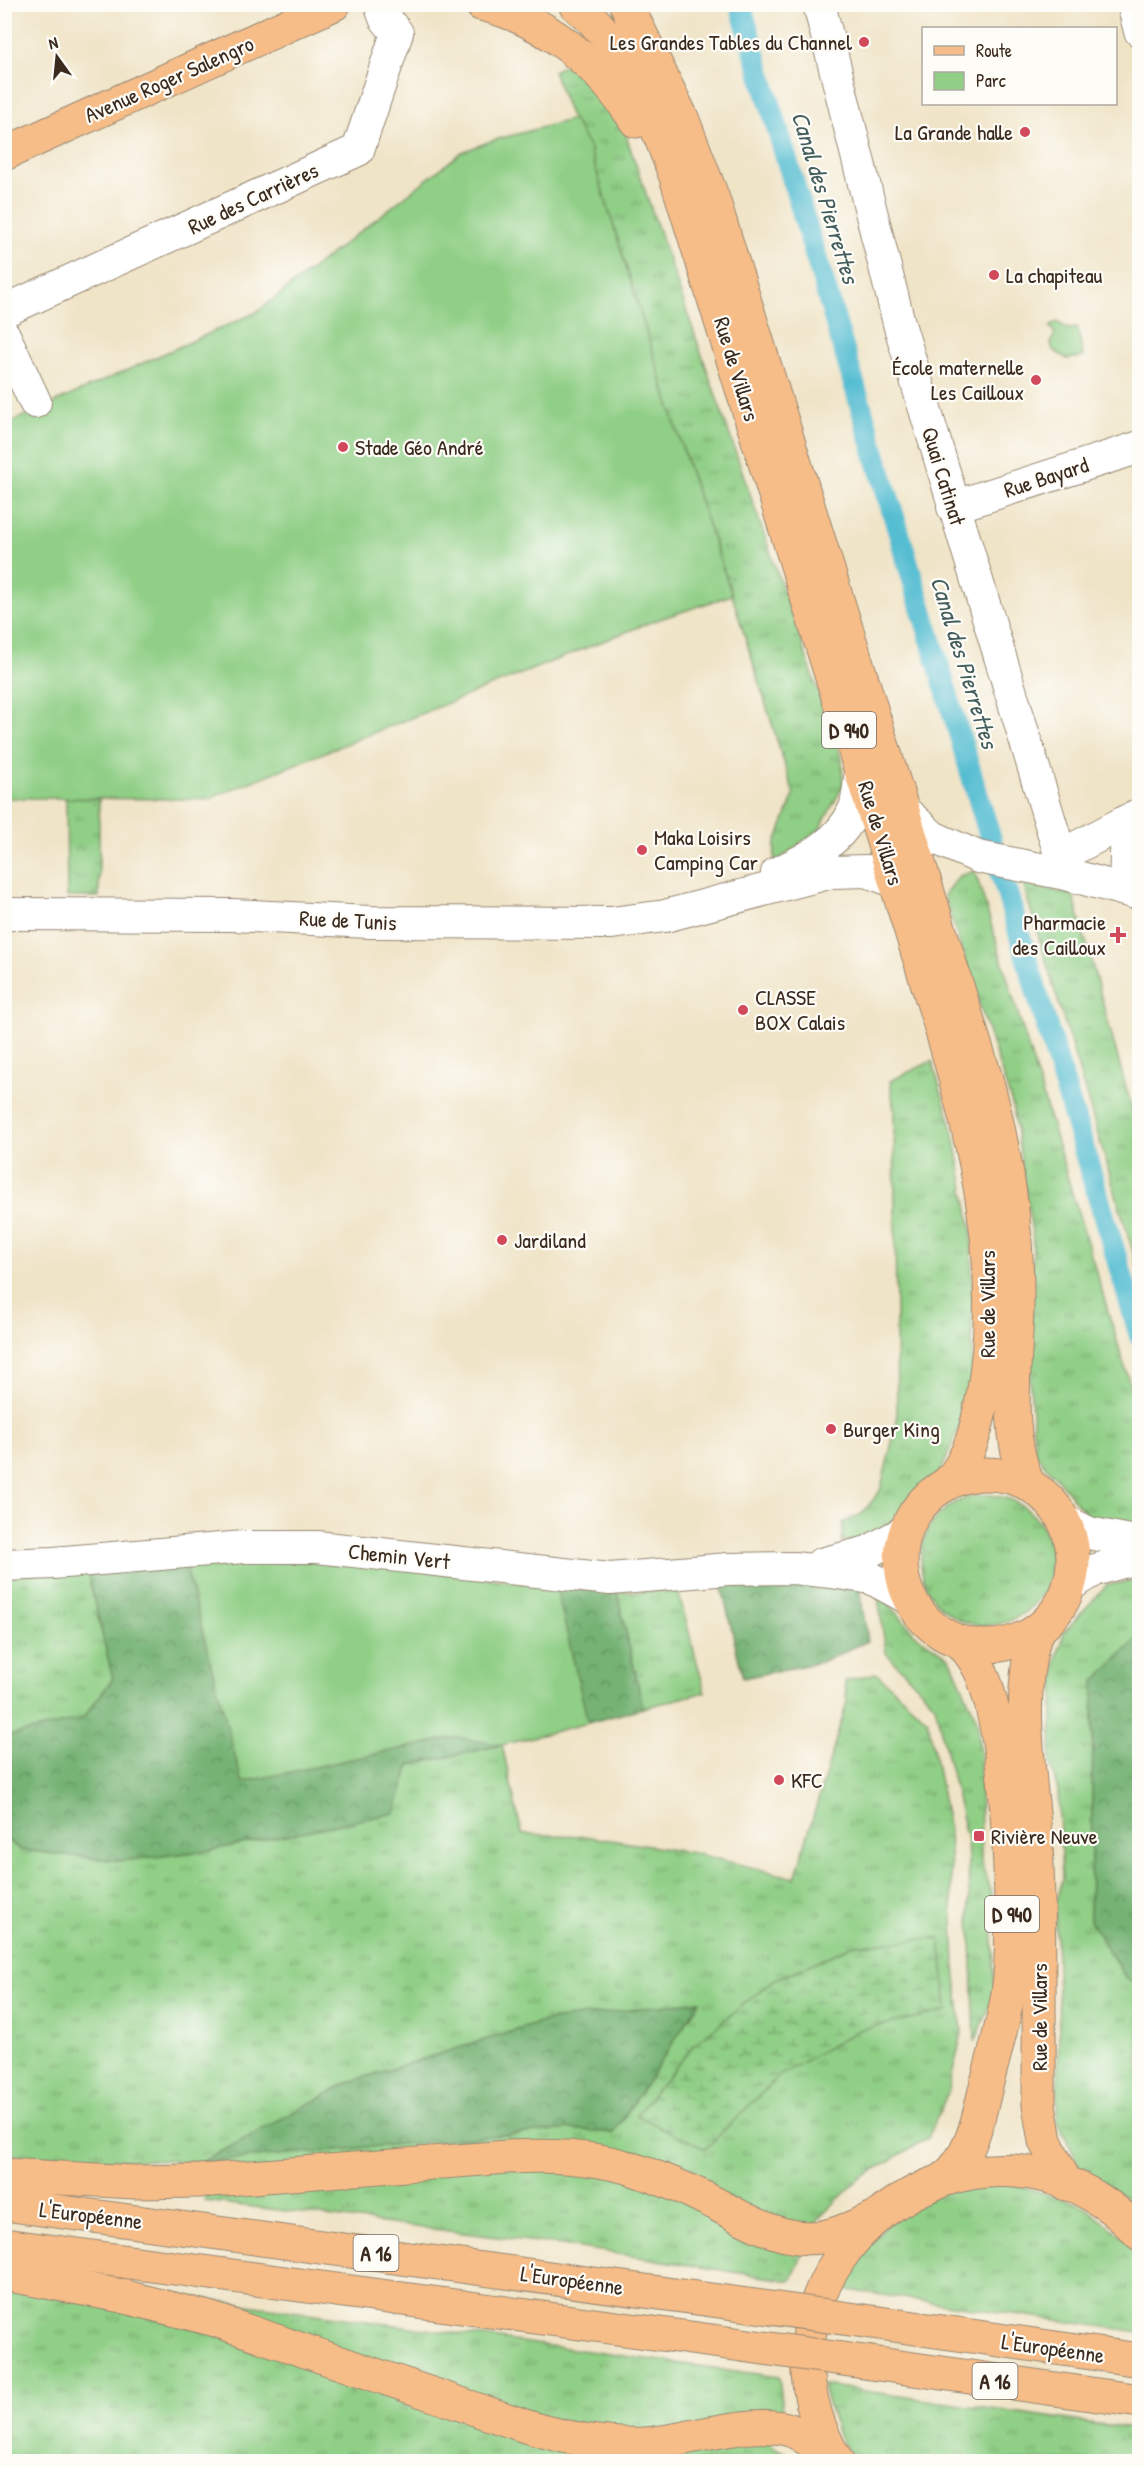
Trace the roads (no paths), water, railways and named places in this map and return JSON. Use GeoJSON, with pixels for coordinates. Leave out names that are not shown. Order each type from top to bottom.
{"type":"FeatureCollection","features":[{"type":"Feature","properties":{"kind":"main road","name":"Avenue Roger Salengro"},"geometry":{"type":"LineString","coordinates":[[4,137],[298,4]]}},
{"type":"Feature","properties":{"kind":"main road","name":"Avenue Roger Salengro"},"geometry":{"type":"LineString","coordinates":[[4,154],[334,4]]}},
{"type":"Feature","properties":{"kind":"main road"},"geometry":{"type":"LineString","coordinates":[[481,4],[505,11],[537,26],[567,45],[597,70],[636,122],[689,216]]}},
{"type":"Feature","properties":{"kind":"main road","name":"Rue de Villars"},"geometry":{"type":"LineString","coordinates":[[575,4],[606,34],[634,80],[661,138],[689,216],[965,1110],[977,1164],[986,1222],[990,1310],[985,1383],[971,1443],[960,1469],[948,1483]]}},
{"type":"Feature","properties":{"kind":"main road","name":"Rue de Villars"},"geometry":{"type":"LineString","coordinates":[[626,4],[682,118],[704,173],[912,819],[932,905],[988,1086],[1005,1166],[1014,1230],[1017,1294],[1014,1432],[1018,1456],[1028,1484]]}},
{"type":"Feature","properties":{"kind":"main road"},"geometry":{"type":"LineString","coordinates":[[985,1474],[1010,1477],[1028,1484],[1051,1502],[1064,1521],[1073,1553],[1070,1585],[1060,1606],[1046,1624],[1021,1640],[1004,1645],[980,1646],[962,1643],[934,1628],[910,1599],[903,1581],[901,1562],[906,1531],[929,1496],[948,1483],[966,1476],[985,1474]]}},
{"type":"Feature","properties":{"kind":"main road","name":"Rue de Villars"},"geometry":{"type":"LineString","coordinates":[[1037,1630],[1030,1651],[1026,1707],[1037,1868],[1039,2105],[1045,2141],[1066,2184]]}},
{"type":"Feature","properties":{"kind":"main road","name":"Rue de Villars"},"geometry":{"type":"LineString","coordinates":[[944,2180],[965,2154],[976,2126],[1004,2014],[1011,1952],[1008,1833],[1000,1748],[985,1681],[975,1660],[962,1643]]}},
{"type":"Feature","properties":{"kind":"main road"},"geometry":{"type":"LineString","coordinates":[[4,2175],[135,2182],[200,2181],[507,2157],[555,2156],[597,2160],[632,2169],[682,2188],[781,2235],[821,2237],[874,2218]]}},
{"type":"Feature","properties":{"kind":"main road"},"geometry":{"type":"LineString","coordinates":[[836,2462],[820,2429],[812,2400],[808,2370],[811,2330],[818,2300],[830,2273],[853,2239],[874,2218],[911,2193],[944,2180],[972,2173],[1010,2172],[1039,2176],[1066,2184],[1102,2202],[1140,2234]]}},
{"type":"Feature","properties":{"kind":"main road","name":"L'Européenne"},"geometry":{"type":"LineString","coordinates":[[4,2204],[1132,2359]]}},
{"type":"Feature","properties":{"kind":"main road","name":"L'Européenne"},"geometry":{"type":"LineString","coordinates":[[4,2245],[742,2344],[1130,2400]]}},
{"type":"Feature","properties":{"kind":"main road"},"geometry":{"type":"LineString","coordinates":[[4,2274],[144,2301],[212,2319],[528,2427],[561,2436],[609,2443],[644,2444],[683,2440],[755,2427],[778,2428],[803,2437],[836,2462]]}},
{"type":"Feature","properties":{"kind":"street","name":"Rue des Carrières"},"geometry":{"type":"LineString","coordinates":[[4,311],[358,150],[397,33],[385,18],[380,4]]}},
{"type":"Feature","properties":{"kind":"street","name":"Quai Catinat"},"geometry":{"type":"LineString","coordinates":[[819,4],[900,327],[1054,866]]}},
{"type":"Feature","properties":{"kind":"street"},"geometry":{"type":"LineString","coordinates":[[1133,4],[1140,31]]}},
{"type":"Feature","properties":{"kind":"street"},"geometry":{"type":"LineString","coordinates":[[4,335],[35,402]]}},
{"type":"Feature","properties":{"kind":"street","name":"Rue Bayard"},"geometry":{"type":"LineString","coordinates":[[953,507],[1140,447]]}},
{"type":"Feature","properties":{"kind":"street","name":"Rue de Tunis"},"geometry":{"type":"LineString","coordinates":[[690,908],[794,865],[832,840],[852,815],[856,805],[861,771]]}},
{"type":"Feature","properties":{"kind":"street"},"geometry":{"type":"LineString","coordinates":[[1054,866],[1133,817]]}},
{"type":"Feature","properties":{"kind":"street"},"geometry":{"type":"LineString","coordinates":[[932,905],[936,880],[941,869],[964,860],[1054,866],[1132,892],[1133,817]]}},
{"type":"Feature","properties":{"kind":"street"},"geometry":{"type":"LineString","coordinates":[[912,819],[964,860]]}},
{"type":"Feature","properties":{"kind":"street","name":"Rue de Tunis"},"geometry":{"type":"LineString","coordinates":[[4,914],[233,915],[369,922],[591,924],[632,922],[843,871],[867,871],[896,882]]}},
{"type":"Feature","properties":{"kind":"street"},"geometry":{"type":"LineString","coordinates":[[1064,1521],[1089,1533],[1140,1543]]}},
{"type":"Feature","properties":{"kind":"street"},"geometry":{"type":"LineString","coordinates":[[793,1568],[868,1552],[906,1531]]}},
{"type":"Feature","properties":{"kind":"street","name":"Chemin Vert"},"geometry":{"type":"LineString","coordinates":[[4,1565],[280,1546],[338,1549],[610,1579],[728,1569],[793,1568]]}},
{"type":"Feature","properties":{"kind":"street"},"geometry":{"type":"LineString","coordinates":[[1070,1585],[1095,1570],[1140,1557]]}},
{"type":"Feature","properties":{"kind":"street"},"geometry":{"type":"LineString","coordinates":[[793,1568],[871,1578],[910,1599]]}},
{"type":"Feature","properties":{"kind":"waterway","name":"Canal des Pierrettes"},"geometry":{"type":"LineString","coordinates":[[740,4],[1140,1336]]}},
{"type":"Feature","properties":{"kind":"place","name":"Les Grandes Tables du Channel"},"geometry":{"type":"Point","coordinates":[864,42]}},
{"type":"Feature","properties":{"kind":"place","name":"La Grande halle"},"geometry":{"type":"Point","coordinates":[1025,132]}},
{"type":"Feature","properties":{"kind":"place","name":"La chapiteau"},"geometry":{"type":"Point","coordinates":[994,275]}},
{"type":"Feature","properties":{"kind":"place","name":"École maternelle Les Cailloux"},"geometry":{"type":"Point","coordinates":[1036,380]}},
{"type":"Feature","properties":{"kind":"place","name":"Stade Géo André"},"geometry":{"type":"Point","coordinates":[343,447]}},
{"type":"Feature","properties":{"kind":"place","name":"Maka Loisirs Camping Car"},"geometry":{"type":"Point","coordinates":[642,850]}},
{"type":"Feature","properties":{"kind":"place","name":"Pharmacie des Cailloux"},"geometry":{"type":"Point","coordinates":[1118,935]}},
{"type":"Feature","properties":{"kind":"place","name":"CLASSE BOX Calais"},"geometry":{"type":"Point","coordinates":[743,1010]}},
{"type":"Feature","properties":{"kind":"place","name":"Jardiland"},"geometry":{"type":"Point","coordinates":[502,1240]}},
{"type":"Feature","properties":{"kind":"place","name":"Burger King"},"geometry":{"type":"Point","coordinates":[831,1429]}},
{"type":"Feature","properties":{"kind":"place","name":"KFC"},"geometry":{"type":"Point","coordinates":[779,1780]}},
{"type":"Feature","properties":{"kind":"place","name":"Rivière Neuve"},"geometry":{"type":"Point","coordinates":[979,1836]}}]}
